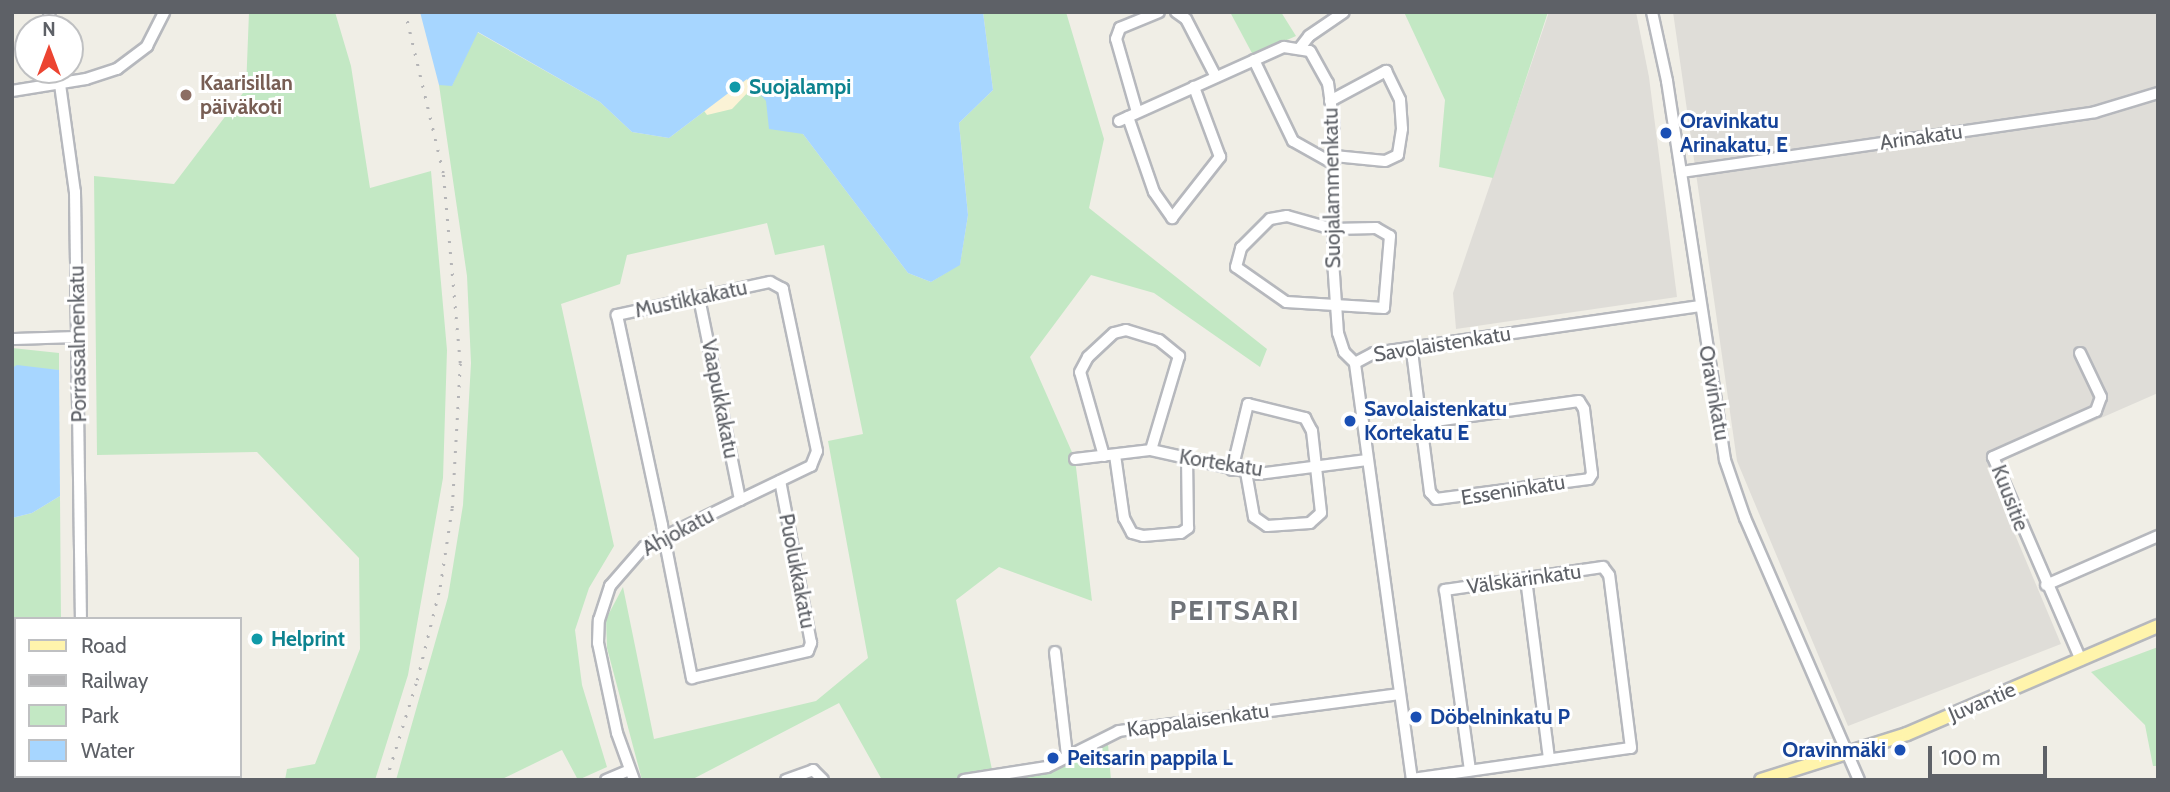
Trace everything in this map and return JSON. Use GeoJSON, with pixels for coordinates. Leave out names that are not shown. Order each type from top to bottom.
{"type":"FeatureCollection","features":[{"type":"Feature","properties":{"kind":"main road","name":"Juvantie"},"geometry":{"type":"LineString","coordinates":[[1761,780],[1907,734],[2158,626]]}},
{"type":"Feature","properties":{"kind":"street"},"geometry":{"type":"LineString","coordinates":[[84,77],[117,69],[147,46],[164,12]]}},
{"type":"Feature","properties":{"kind":"street"},"geometry":{"type":"LineString","coordinates":[[1158,12],[1120,28],[1116,39],[1128,117],[1154,192],[1172,218],[1220,157],[1194,87]]}},
{"type":"Feature","properties":{"kind":"street"},"geometry":{"type":"LineString","coordinates":[[1176,12],[1186,19],[1216,77]]}},
{"type":"Feature","properties":{"kind":"street"},"geometry":{"type":"LineString","coordinates":[[1128,117],[1284,47],[1299,49],[1309,36],[1344,12]]}},
{"type":"Feature","properties":{"kind":"street","name":"Oravinkatu"},"geometry":{"type":"LineString","coordinates":[[1652,12],[1681,172],[1699,306],[1726,460],[1745,518],[1859,780]]}},
{"type":"Feature","properties":{"kind":"street","name":"Suojalammenkatu"},"geometry":{"type":"LineString","coordinates":[[1299,49],[1310,51],[1328,83],[1334,160],[1336,309],[1344,352],[1355,363]]}},
{"type":"Feature","properties":{"kind":"street"},"geometry":{"type":"LineString","coordinates":[[1254,60],[1293,141],[1334,160],[1385,161],[1398,155],[1402,129],[1400,100],[1386,71],[1330,101]]}},
{"type":"Feature","properties":{"kind":"street"},"geometry":{"type":"LineString","coordinates":[[12,92],[54,84]]}},
{"type":"Feature","properties":{"kind":"street","name":"Porrassalmenkatu"},"geometry":{"type":"LineString","coordinates":[[59,84],[75,192],[81,617]]}},
{"type":"Feature","properties":{"kind":"street","name":"Arinakatu"},"geometry":{"type":"LineString","coordinates":[[1681,172],[2095,111],[2158,93]]}},
{"type":"Feature","properties":{"kind":"street"},"geometry":{"type":"LineString","coordinates":[[1287,216],[1333,229],[1376,228],[1390,236],[1384,308],[1336,309],[1286,302],[1236,267],[1241,248],[1270,219],[1287,216]]}},
{"type":"Feature","properties":{"kind":"street","name":"Mustikkakatu"},"geometry":{"type":"LineString","coordinates":[[664,537],[617,315],[770,282],[783,289],[817,451]]}},
{"type":"Feature","properties":{"kind":"street","name":"Vaapukkakatu"},"geometry":{"type":"LineString","coordinates":[[699,298],[740,500]]}},
{"type":"Feature","properties":{"kind":"street","name":"Savolaistenkatu"},"geometry":{"type":"LineString","coordinates":[[1412,779],[1355,363],[1362,356],[1699,306]]}},
{"type":"Feature","properties":{"kind":"street"},"geometry":{"type":"LineString","coordinates":[[1151,450],[1179,356],[1159,340],[1126,330],[1105,341],[1080,372],[1109,455],[1124,518],[1132,533],[1143,537],[1181,533],[1188,528],[1187,459]]}},
{"type":"Feature","properties":{"kind":"street"},"geometry":{"type":"LineString","coordinates":[[12,339],[79,337]]}},
{"type":"Feature","properties":{"kind":"street"},"geometry":{"type":"LineString","coordinates":[[1412,348],[1421,423]]}},
{"type":"Feature","properties":{"kind":"street","name":"Kuusitie"},"geometry":{"type":"LineString","coordinates":[[2080,353],[2101,397],[2096,411],[1993,457],[2081,660]]}},
{"type":"Feature","properties":{"kind":"street","name":"Esseninkatu"},"geometry":{"type":"LineString","coordinates":[[1579,401],[1584,409],[1589,479],[1436,499],[1430,492],[1421,423],[1579,401]]}},
{"type":"Feature","properties":{"kind":"street"},"geometry":{"type":"LineString","coordinates":[[1232,470],[1248,404],[1305,418],[1316,466],[1321,513],[1310,523],[1267,526],[1254,517],[1245,472]]}},
{"type":"Feature","properties":{"kind":"street","name":"Kortekatu"},"geometry":{"type":"LineString","coordinates":[[1076,459],[1151,450],[1245,472],[1367,460]]}},
{"type":"Feature","properties":{"kind":"street","name":"Ahjokatu"},"geometry":{"type":"LineString","coordinates":[[631,775],[601,668],[599,620],[610,586],[621,569],[644,547],[811,466],[817,451]]}},
{"type":"Feature","properties":{"kind":"street","name":"Puolukkakatu"},"geometry":{"type":"LineString","coordinates":[[664,537],[692,678],[800,656],[811,643],[780,481]]}},
{"type":"Feature","properties":{"kind":"street"},"geometry":{"type":"LineString","coordinates":[[2046,584],[2158,536]]}},
{"type":"Feature","properties":{"kind":"street","name":"Välskärinkatu"},"geometry":{"type":"LineString","coordinates":[[1470,770],[1445,590],[1603,567],[1609,575],[1631,748],[1549,758]]}},
{"type":"Feature","properties":{"kind":"street"},"geometry":{"type":"LineString","coordinates":[[1412,779],[1549,758],[1526,579]]}},
{"type":"Feature","properties":{"kind":"street"},"geometry":{"type":"LineString","coordinates":[[1055,652],[1067,757]]}},
{"type":"Feature","properties":{"kind":"street","name":"Kappalaisenkatu"},"geometry":{"type":"LineString","coordinates":[[964,780],[1047,767],[1119,731],[1399,694]]}},
{"type":"Feature","properties":{"kind":"street"},"geometry":{"type":"LineString","coordinates":[[786,780],[813,770],[823,780]]}},
{"type":"Feature","properties":{"kind":"street"},"geometry":{"type":"LineString","coordinates":[[606,780],[631,775]]}},
{"type":"Feature","properties":{"kind":"shaded area"},"geometry":{"type":"Polygon","coordinates":[[[1549,12],[1636,12],[1649,77],[1677,297],[1456,329],[1453,293],[1549,12]]]}},
{"type":"Feature","properties":{"kind":"shaded area"},"geometry":{"type":"Polygon","coordinates":[[[1673,12],[2158,12],[2158,393],[1987,468],[2061,644],[1848,726],[1737,461],[1673,12]]]}},
{"type":"Feature","properties":{"kind":"green space"},"geometry":{"type":"Polygon","coordinates":[[[249,12],[335,12],[351,66],[370,188],[431,171],[447,350],[443,478],[408,675],[375,780],[285,780],[287,769],[315,764],[360,649],[359,558],[257,452],[97,455],[94,176],[174,184],[246,89],[249,12]]]}},
{"type":"Feature","properties":{"kind":"green space"},"geometry":{"type":"Polygon","coordinates":[[[983,12],[1066,12],[1104,139],[1089,208],[1267,349],[1260,367],[1154,293],[1091,275],[1030,357],[1075,459],[1092,601],[999,567],[956,600],[994,779],[1054,770],[1108,744],[1111,780],[882,780],[839,703],[691,780],[642,780],[607,648],[606,619],[623,587],[654,739],[816,701],[868,658],[828,441],[863,434],[824,245],[775,255],[767,223],[627,255],[620,284],[561,304],[614,546],[589,588],[575,630],[582,685],[607,767],[578,780],[562,750],[500,780],[396,780],[448,597],[463,505],[471,363],[467,276],[439,85],[452,85],[477,32],[600,102],[632,132],[669,138],[747,79],[803,134],[908,273],[931,282],[960,264],[968,215],[959,123],[993,90],[983,12]]]}},
{"type":"Feature","properties":{"kind":"green space"},"geometry":{"type":"Polygon","coordinates":[[[1230,12],[1281,12],[1296,36],[1253,55],[1230,12]]]}},
{"type":"Feature","properties":{"kind":"green space"},"geometry":{"type":"Polygon","coordinates":[[[1404,12],[1548,12],[1493,178],[1439,167],[1445,100],[1404,12]]]}},
{"type":"Feature","properties":{"kind":"green space"},"geometry":{"type":"Polygon","coordinates":[[[12,348],[59,353],[59,370],[12,368],[12,348]]]}},
{"type":"Feature","properties":{"kind":"green space"},"geometry":{"type":"Polygon","coordinates":[[[60,496],[61,617],[14,617],[14,778],[26,778],[12,780],[12,518],[32,513],[60,496]]]}},
{"type":"Feature","properties":{"kind":"green space"},"geometry":{"type":"Polygon","coordinates":[[[2158,647],[2158,766],[2153,766],[2145,725],[2091,672],[2158,647]]]}},
{"type":"Feature","properties":{"kind":"sand","name":"Suojalampi"},"geometry":{"type":"Polygon","coordinates":[[[745,58],[754,86],[732,109],[707,115],[697,101],[745,58]]]}},
{"type":"Feature","properties":{"kind":"water","name":"Suojalampi"},"geometry":{"type":"Polygon","coordinates":[[[420,12],[983,12],[993,90],[959,123],[968,215],[960,265],[931,282],[908,273],[803,134],[769,129],[766,101],[747,79],[669,138],[632,132],[600,102],[478,32],[452,86],[439,85],[420,12]]]}},
{"type":"Feature","properties":{"kind":"water"},"geometry":{"type":"Polygon","coordinates":[[[17,365],[59,370],[60,496],[32,513],[12,518],[12,368],[17,365]]]}},
{"type":"Feature","properties":{"kind":"railway"},"geometry":{"type":"LineString","coordinates":[[386,780],[417,680],[440,587],[452,508],[460,363],[443,173],[405,12]]}},
{"type":"Feature","properties":{"kind":"place","name":"Suojalampi"},"geometry":{"type":"Point","coordinates":[735,87]}},
{"type":"Feature","properties":{"kind":"place","name":"Kaarisillan päiväkoti"},"geometry":{"type":"Point","coordinates":[186,95]}},
{"type":"Feature","properties":{"kind":"place","name":"Oravinkatu Arinakatu, E"},"geometry":{"type":"Point","coordinates":[1666,133]}},
{"type":"Feature","properties":{"kind":"place","name":"Savolaistenkatu Kortekatu E"},"geometry":{"type":"Point","coordinates":[1350,421]}},
{"type":"Feature","properties":{"kind":"place","name":"Helprint"},"geometry":{"type":"Point","coordinates":[257,639]}},
{"type":"Feature","properties":{"kind":"place","name":"Döbelninkatu P"},"geometry":{"type":"Point","coordinates":[1416,717]}},
{"type":"Feature","properties":{"kind":"place","name":"Oravinmäki"},"geometry":{"type":"Point","coordinates":[1900,750]}},
{"type":"Feature","properties":{"kind":"place","name":"Peitsarin pappila L"},"geometry":{"type":"Point","coordinates":[1053,758]}},
{"type":"Feature","properties":{"kind":"district","name":"PEITSARI"},"geometry":{"type":"Point","coordinates":[1235,610]}}]}
